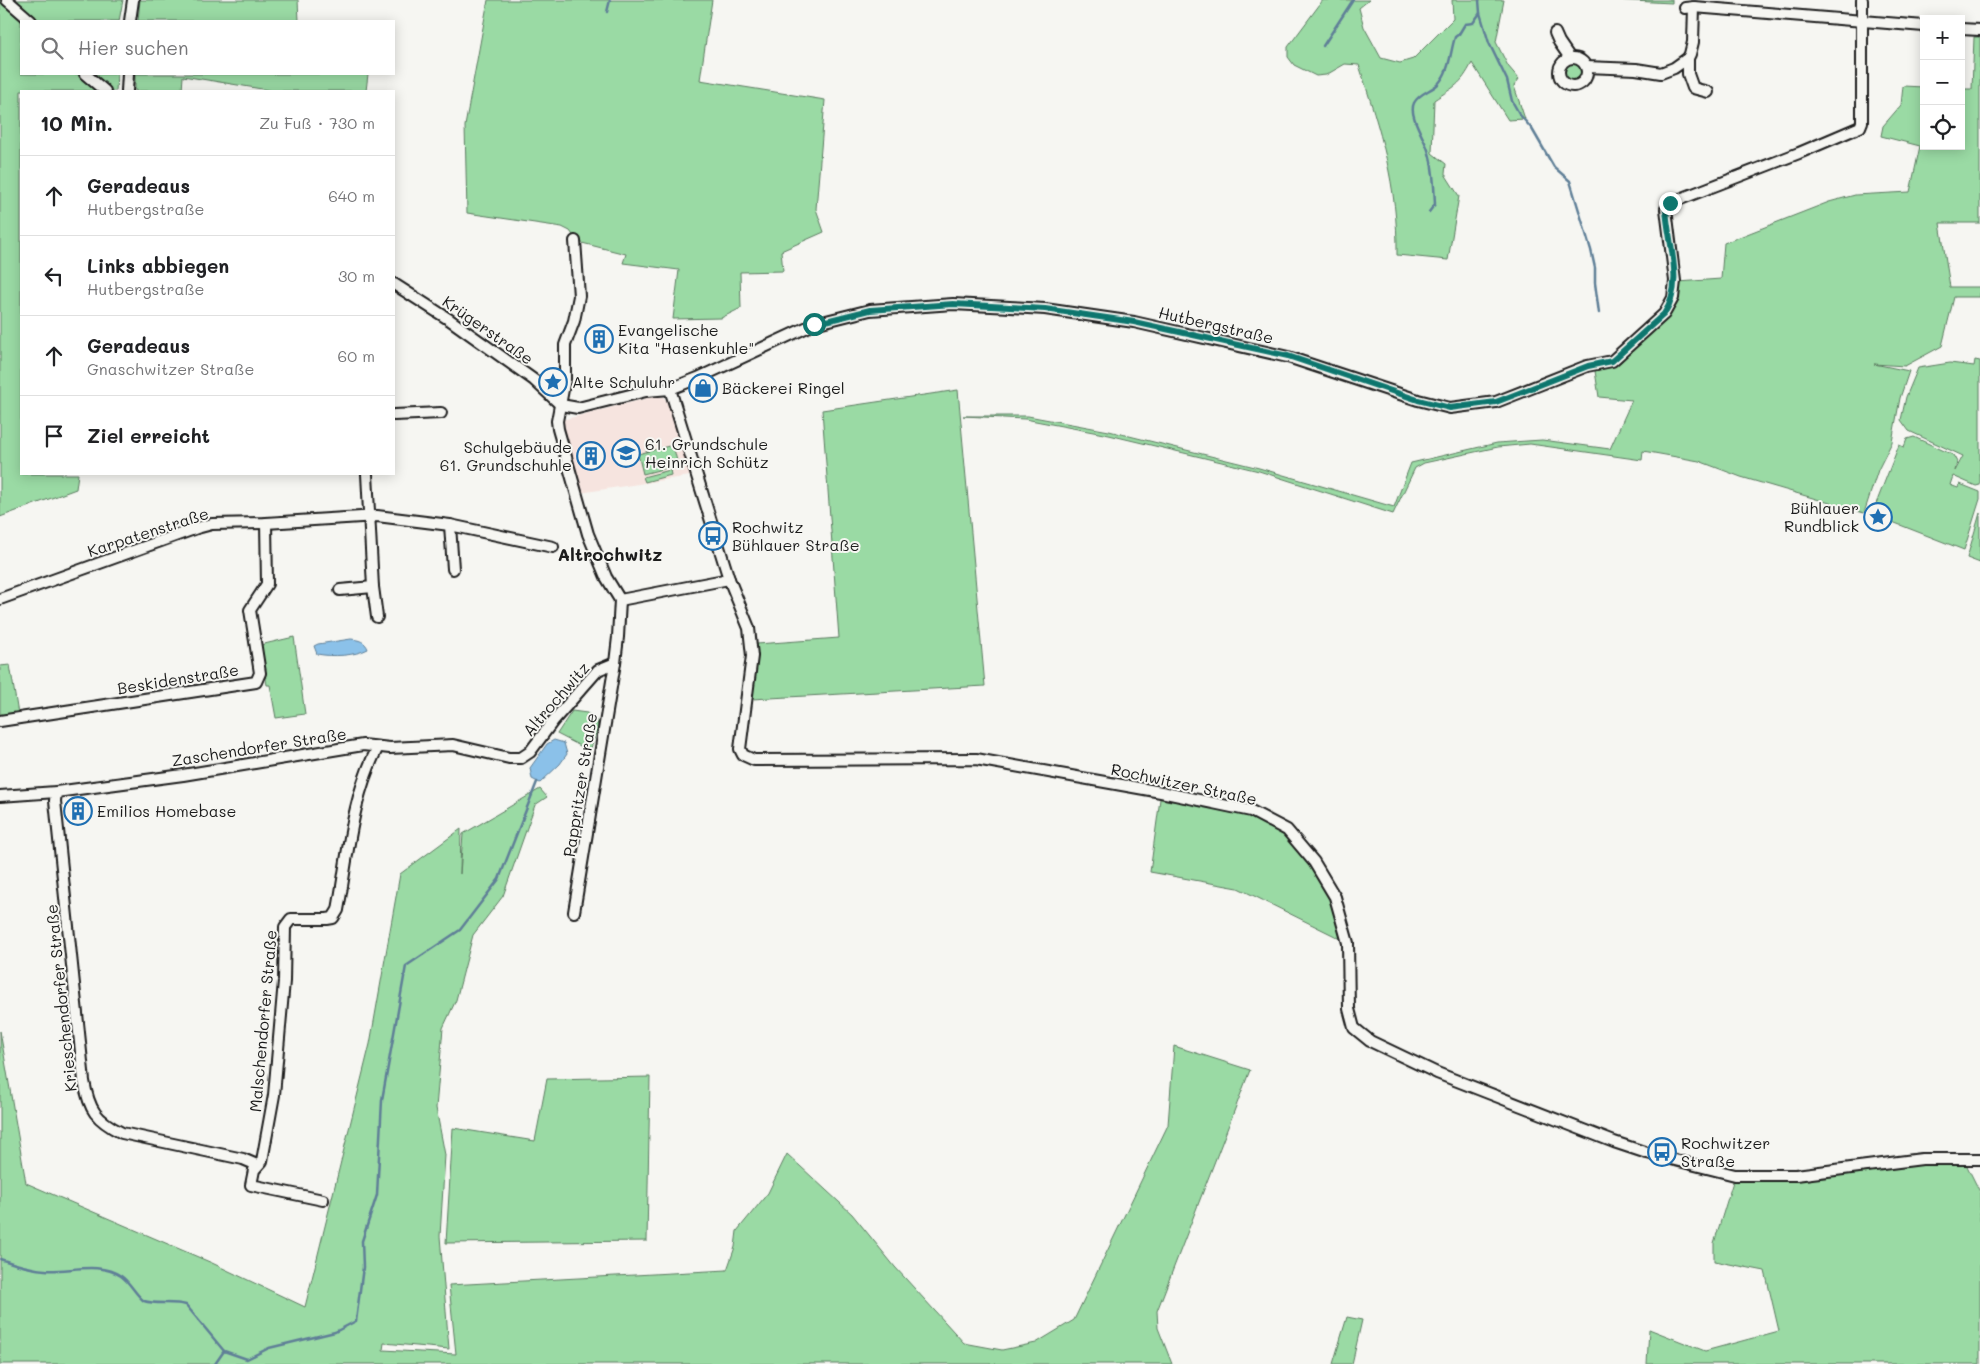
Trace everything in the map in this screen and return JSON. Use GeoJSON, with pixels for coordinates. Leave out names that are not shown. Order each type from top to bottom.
{"type":"FeatureCollection","features":[{"type":"Feature","properties":{"kind":"street"},"geometry":{"type":"LineString","coordinates":[[7,0],[31,20]]}},
{"type":"Feature","properties":{"kind":"street"},"geometry":{"type":"LineString","coordinates":[[130,20],[133,0]]}},
{"type":"Feature","properties":{"kind":"street"},"geometry":{"type":"LineString","coordinates":[[1862,0],[1862,21]]}},
{"type":"Feature","properties":{"kind":"street"},"geometry":{"type":"LineString","coordinates":[[1708,92],[1693,88],[1688,74],[1688,58],[1693,42],[1690,7],[1920,26]]}},
{"type":"Feature","properties":{"kind":"street","name":"Hutbergstraße"},"geometry":{"type":"LineString","coordinates":[[561,405],[578,408],[646,391],[670,389],[814,324],[870,310],[953,304],[1045,309],[1134,322],[1288,356],[1418,400],[1450,408],[1496,402],[1588,366],[1612,361],[1664,314],[1673,298],[1675,281],[1666,209],[1670,203],[1860,127],[1862,122],[1862,21]]}},
{"type":"Feature","properties":{"kind":"street"},"geometry":{"type":"LineString","coordinates":[[1965,29],[1980,30]]}},
{"type":"Feature","properties":{"kind":"street"},"geometry":{"type":"LineString","coordinates":[[1555,33],[1570,58]]}},
{"type":"Feature","properties":{"kind":"street"},"geometry":{"type":"LineString","coordinates":[[1570,58],[1580,60],[1586,67],[1586,75],[1582,82],[1575,85],[1567,84],[1561,78],[1560,70],[1563,62],[1570,58]]}},
{"type":"Feature","properties":{"kind":"street"},"geometry":{"type":"LineString","coordinates":[[1586,67],[1636,69],[1661,73],[1674,68],[1688,58]]}},
{"type":"Feature","properties":{"kind":"street"},"geometry":{"type":"LineString","coordinates":[[86,75],[104,90]]}},
{"type":"Feature","properties":{"kind":"street"},"geometry":{"type":"LineString","coordinates":[[127,90],[128,75]]}},
{"type":"Feature","properties":{"kind":"street"},"geometry":{"type":"LineString","coordinates":[[575,241],[579,296],[574,321],[565,345],[565,379],[557,421],[558,429],[588,534],[606,577],[620,600],[729,579],[670,389]]}},
{"type":"Feature","properties":{"kind":"street","name":"Krügerstraße"},"geometry":{"type":"LineString","coordinates":[[395,285],[450,320],[534,380],[561,405]]}},
{"type":"Feature","properties":{"kind":"street"},"geometry":{"type":"LineString","coordinates":[[395,415],[441,413]]}},
{"type":"Feature","properties":{"kind":"street"},"geometry":{"type":"LineString","coordinates":[[367,475],[373,587],[377,617]]}},
{"type":"Feature","properties":{"kind":"street","name":"Karpatenstraße"},"geometry":{"type":"LineString","coordinates":[[0,599],[212,524],[266,523],[370,516],[450,525],[553,547]]}},
{"type":"Feature","properties":{"kind":"street","name":"Beskidenstraße"},"geometry":{"type":"LineString","coordinates":[[0,722],[256,682],[260,673],[250,610],[267,584],[266,523]]}},
{"type":"Feature","properties":{"kind":"street"},"geometry":{"type":"LineString","coordinates":[[450,525],[453,569]]}},
{"type":"Feature","properties":{"kind":"street","name":"Rochwitzer Straße"},"geometry":{"type":"LineString","coordinates":[[729,579],[744,614],[752,644],[751,670],[740,749],[743,754],[754,760],[976,759],[1161,792],[1251,811],[1287,830],[1314,862],[1335,897],[1348,943],[1349,1009],[1354,1028],[1370,1041],[1437,1073],[1614,1142],[1647,1153],[1735,1175],[1796,1175],[1922,1159],[1980,1159]]}},
{"type":"Feature","properties":{"kind":"street"},"geometry":{"type":"LineString","coordinates":[[340,590],[373,587]]}},
{"type":"Feature","properties":{"kind":"street","name":"Altrochwitz"},"geometry":{"type":"LineString","coordinates":[[521,758],[530,752],[553,721],[598,670],[615,663],[620,600]]}},
{"type":"Feature","properties":{"kind":"street","name":"Pappritzer Straße"},"geometry":{"type":"LineString","coordinates":[[574,912],[615,663]]}},
{"type":"Feature","properties":{"kind":"street","name":"Zaschendorfer Straße"},"geometry":{"type":"LineString","coordinates":[[0,796],[56,792],[183,776],[362,745],[390,748],[453,745],[509,758],[521,758]]}},
{"type":"Feature","properties":{"kind":"street","name":"Malschendorfer Straße"},"geometry":{"type":"LineString","coordinates":[[257,1165],[262,1160],[274,1095],[284,981],[285,927],[291,919],[333,918],[338,910],[359,794],[367,768],[378,747]]}},
{"type":"Feature","properties":{"kind":"street","name":"Krieschendorfer Straße"},"geometry":{"type":"LineString","coordinates":[[56,792],[56,811],[87,1101],[95,1115],[107,1126],[122,1133],[243,1158],[257,1165]]}},
{"type":"Feature","properties":{"kind":"street"},"geometry":{"type":"LineString","coordinates":[[257,1165],[251,1185],[323,1200]]}},
{"type":"Feature","properties":{"kind":"shaded area","name":"61. Grundschule Heinrich Schütz"},"geometry":{"type":"Polygon","coordinates":[[[660,395],[669,402],[690,476],[580,493],[562,430],[562,420],[660,395]]]}},
{"type":"Feature","properties":{"kind":"green space"},"geometry":{"type":"Polygon","coordinates":[[[0,0],[123,0],[119,20],[20,20],[20,75],[117,75],[116,90],[20,90],[20,475],[78,475],[76,489],[0,517],[0,0]]]}},
{"type":"Feature","properties":{"kind":"green space"},"geometry":{"type":"Polygon","coordinates":[[[140,0],[298,0],[299,20],[138,20],[140,0]]]}},
{"type":"Feature","properties":{"kind":"green space"},"geometry":{"type":"Polygon","coordinates":[[[488,0],[712,0],[700,80],[825,100],[816,209],[824,232],[781,251],[783,271],[740,272],[741,308],[721,318],[673,319],[679,270],[623,263],[626,254],[578,242],[570,231],[562,227],[467,213],[465,126],[488,0]]]}},
{"type":"Feature","properties":{"kind":"green space"},"geometry":{"type":"Polygon","coordinates":[[[1323,0],[1369,0],[1359,8],[1364,27],[1381,58],[1400,63],[1413,59],[1453,19],[1452,0],[1504,0],[1496,42],[1508,66],[1519,79],[1514,86],[1525,119],[1508,120],[1472,63],[1460,81],[1434,100],[1432,153],[1446,164],[1445,174],[1459,196],[1448,260],[1397,255],[1397,230],[1391,182],[1381,135],[1359,65],[1345,64],[1326,75],[1316,76],[1294,65],[1288,57],[1288,47],[1323,0]]]}},
{"type":"Feature","properties":{"kind":"green space"},"geometry":{"type":"Polygon","coordinates":[[[1612,0],[1672,0],[1672,3],[1612,0]]]}},
{"type":"Feature","properties":{"kind":"green space"},"geometry":{"type":"Polygon","coordinates":[[[1974,37],[1980,37],[1980,223],[1940,223],[1950,287],[1980,287],[1980,297],[1954,297],[1942,346],[1905,366],[1874,364],[1909,371],[1900,398],[1892,442],[1878,470],[1864,513],[1741,477],[1699,461],[1643,451],[1642,460],[1530,444],[1498,447],[1424,463],[1415,468],[1393,514],[1259,471],[1109,435],[1025,419],[963,416],[1028,416],[1109,431],[1259,468],[1394,507],[1411,463],[1497,443],[1542,440],[1610,449],[1632,400],[1599,397],[1595,371],[1621,362],[1632,348],[1659,325],[1668,315],[1678,282],[1721,279],[1724,243],[1829,202],[1855,195],[1910,192],[1920,146],[1920,150],[1965,150],[1965,89],[1972,89],[1974,37]]]}},
{"type":"Feature","properties":{"kind":"green space"},"geometry":{"type":"Polygon","coordinates":[[[1573,62],[1580,65],[1583,72],[1580,79],[1573,82],[1566,79],[1563,72],[1566,65],[1573,62]]]}},
{"type":"Feature","properties":{"kind":"green space"},"geometry":{"type":"Polygon","coordinates":[[[135,75],[368,75],[366,90],[268,90],[183,76],[182,90],[135,90],[135,75]]]}},
{"type":"Feature","properties":{"kind":"green space"},"geometry":{"type":"Polygon","coordinates":[[[1903,86],[1920,87],[1920,146],[1881,136],[1883,126],[1901,105],[1903,86]]]}},
{"type":"Feature","properties":{"kind":"green space"},"geometry":{"type":"Polygon","coordinates":[[[1975,360],[1980,361],[1980,485],[1976,486],[1953,476],[1950,485],[1958,488],[1960,484],[1980,492],[1980,499],[1964,550],[1872,514],[1899,445],[1904,447],[1907,439],[1914,437],[1953,455],[1957,462],[1955,471],[1963,456],[1909,431],[1901,420],[1906,397],[1918,368],[1950,363],[1974,366],[1975,360]]]}},
{"type":"Feature","properties":{"kind":"green space"},"geometry":{"type":"Polygon","coordinates":[[[958,390],[985,686],[752,699],[757,644],[839,638],[822,410],[958,390]]]}},
{"type":"Feature","properties":{"kind":"green space"},"geometry":{"type":"Polygon","coordinates":[[[673,445],[678,465],[643,474],[638,454],[673,445]]]}},
{"type":"Feature","properties":{"kind":"green space"},"geometry":{"type":"Polygon","coordinates":[[[670,470],[671,475],[645,482],[643,477],[670,470]]]}},
{"type":"Feature","properties":{"kind":"green space"},"geometry":{"type":"Polygon","coordinates":[[[1980,513],[1980,563],[1967,558],[1980,513]]]}},
{"type":"Feature","properties":{"kind":"green space"},"geometry":{"type":"Polygon","coordinates":[[[294,637],[305,714],[276,718],[270,685],[267,685],[260,645],[294,637]]]}},
{"type":"Feature","properties":{"kind":"green space"},"geometry":{"type":"Polygon","coordinates":[[[10,665],[18,714],[0,716],[0,666],[10,665]]]}},
{"type":"Feature","properties":{"kind":"green space"},"geometry":{"type":"Polygon","coordinates":[[[572,711],[587,713],[597,721],[598,727],[590,751],[557,734],[572,711]]]}},
{"type":"Feature","properties":{"kind":"green space"},"geometry":{"type":"Polygon","coordinates":[[[540,789],[547,797],[535,805],[503,896],[473,935],[456,1000],[443,1028],[436,1108],[445,1155],[440,1236],[449,1349],[384,1343],[383,1350],[456,1354],[449,1285],[727,1270],[735,1247],[737,1231],[768,1193],[787,1154],[852,1214],[895,1267],[964,1343],[1002,1350],[1036,1343],[1074,1320],[1168,1125],[1174,1046],[1250,1070],[1157,1311],[1158,1328],[1172,1364],[0,1364],[0,1031],[26,1183],[212,1263],[305,1307],[370,1044],[400,874],[461,829],[460,874],[463,834],[540,789]]]}},
{"type":"Feature","properties":{"kind":"green space"},"geometry":{"type":"Polygon","coordinates":[[[1160,799],[1251,815],[1285,833],[1312,867],[1332,901],[1341,939],[1238,888],[1150,872],[1160,799]]]}},
{"type":"Feature","properties":{"kind":"green space"},"geometry":{"type":"Polygon","coordinates":[[[650,1077],[647,1241],[446,1243],[453,1128],[535,1141],[547,1079],[650,1077]]]}},
{"type":"Feature","properties":{"kind":"green space"},"geometry":{"type":"Polygon","coordinates":[[[1963,1158],[1980,1192],[1980,1364],[1647,1364],[1649,1329],[1705,1351],[1779,1331],[1765,1271],[1714,1261],[1714,1243],[1735,1175],[1963,1158]]]}},
{"type":"Feature","properties":{"kind":"green space"},"geometry":{"type":"Polygon","coordinates":[[[1347,1317],[1362,1320],[1352,1364],[1333,1364],[1347,1317]]]}},
{"type":"Feature","properties":{"kind":"water"},"geometry":{"type":"Polygon","coordinates":[[[351,639],[361,641],[368,649],[350,654],[329,655],[317,654],[314,646],[318,644],[351,639]]]}},
{"type":"Feature","properties":{"kind":"water"},"geometry":{"type":"Polygon","coordinates":[[[554,740],[564,743],[567,754],[560,764],[540,783],[532,779],[530,768],[547,744],[554,740]]]}},
{"type":"Feature","properties":{"kind":"waterway"},"geometry":{"type":"LineString","coordinates":[[607,12],[610,0]]}},
{"type":"Feature","properties":{"kind":"waterway"},"geometry":{"type":"LineString","coordinates":[[1323,46],[1353,0]]}},
{"type":"Feature","properties":{"kind":"waterway"},"geometry":{"type":"LineString","coordinates":[[1479,0],[1480,13],[1489,43],[1507,80],[1512,101],[1520,115],[1532,129],[1554,167],[1570,181],[1595,268],[1599,313]]}},
{"type":"Feature","properties":{"kind":"waterway"},"geometry":{"type":"LineString","coordinates":[[1429,212],[1435,204],[1433,170],[1428,150],[1413,114],[1414,103],[1442,79],[1447,68],[1455,37],[1465,24],[1473,23],[1480,13]]}},
{"type":"Feature","properties":{"kind":"waterway"},"geometry":{"type":"LineString","coordinates":[[224,1351],[247,1359],[269,1348],[335,1332],[356,1321],[363,1267],[362,1241],[377,1195],[382,1100],[406,966],[460,930],[499,879],[537,782]]}},
{"type":"Feature","properties":{"kind":"waterway"},"geometry":{"type":"LineString","coordinates":[[0,1259],[39,1269],[103,1269],[121,1276],[144,1301],[186,1305],[224,1351],[215,1364]]}},
{"type":"Feature","properties":{"kind":"place","name":"Evangelische Kita \"Hasenkuhle\""},"geometry":{"type":"Point","coordinates":[599,339]}},
{"type":"Feature","properties":{"kind":"place","name":"Alte Schuluhr"},"geometry":{"type":"Point","coordinates":[553,382]}},
{"type":"Feature","properties":{"kind":"place","name":"Bäckerei Ringel"},"geometry":{"type":"Point","coordinates":[703,388]}},
{"type":"Feature","properties":{"kind":"place","name":"61. Grundschule Heinrich Schütz"},"geometry":{"type":"Point","coordinates":[626,453]}},
{"type":"Feature","properties":{"kind":"place","name":"Schulgebäude 61. Grundschuhle"},"geometry":{"type":"Point","coordinates":[591,456]}},
{"type":"Feature","properties":{"kind":"place","name":"Bühlauer Rundblick"},"geometry":{"type":"Point","coordinates":[1878,517]}},
{"type":"Feature","properties":{"kind":"place","name":"Rochwitz Bühlauer Straße"},"geometry":{"type":"Point","coordinates":[713,536]}},
{"type":"Feature","properties":{"kind":"place","name":"Emilios Homebase"},"geometry":{"type":"Point","coordinates":[78,811]}},
{"type":"Feature","properties":{"kind":"place","name":"Rochwitzer Straße"},"geometry":{"type":"Point","coordinates":[1662,1152]}},
{"type":"Feature","properties":{"kind":"district","name":"Altrochwitz"},"geometry":{"type":"Point","coordinates":[610,555]}},
{"type":"Feature","properties":{"kind":"route"},"geometry":{"type":"LineString","coordinates":[[814,324],[870,310],[953,304],[1045,309],[1134,322],[1288,356],[1418,400],[1450,408],[1496,402],[1588,366],[1612,361],[1664,314],[1669,307],[1675,290],[1674,264],[1666,209],[1670,203]]}}]}
